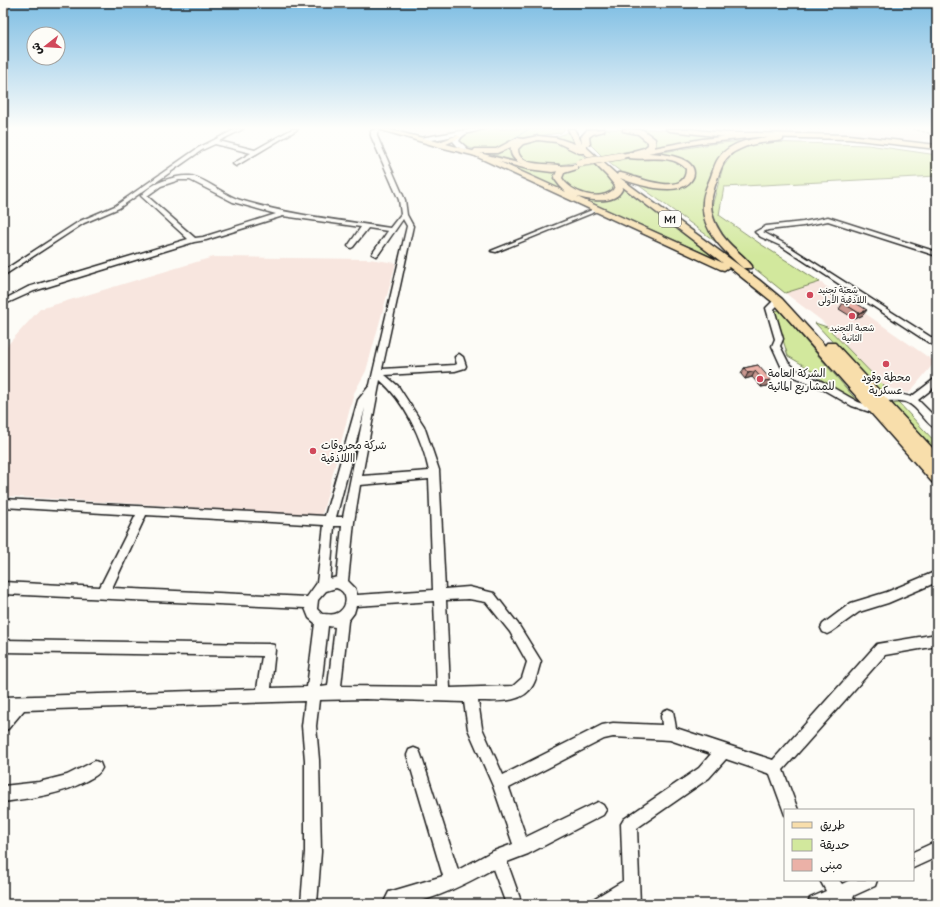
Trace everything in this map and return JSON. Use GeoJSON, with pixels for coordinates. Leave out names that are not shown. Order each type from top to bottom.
{"type":"FeatureCollection","features":[{"type":"Feature","properties":{"kind":"highway"},"geometry":{"type":"LineString","coordinates":[[517,171],[713,261],[732,271],[778,301]]}},
{"type":"Feature","properties":{"kind":"highway"},"geometry":{"type":"LineString","coordinates":[[561,171],[558,176],[558,180],[570,191],[588,197],[609,196],[619,190],[618,184],[606,171]]}},
{"type":"Feature","properties":{"kind":"highway","name":"M1"},"geometry":{"type":"LineString","coordinates":[[606,171],[755,282],[778,301],[937,478]]}},
{"type":"Feature","properties":{"kind":"highway","name":"M1"},"geometry":{"type":"LineString","coordinates":[[615,171],[753,271],[782,294],[805,317],[937,462]]}},
{"type":"Feature","properties":{"kind":"highway"},"geometry":{"type":"LineString","coordinates":[[618,174],[634,181],[657,186],[679,184],[690,176],[690,171]]}},
{"type":"Feature","properties":{"kind":"highway"},"geometry":{"type":"LineString","coordinates":[[717,171],[709,194],[708,210],[712,227],[731,252],[753,271]]}},
{"type":"Feature","properties":{"kind":"street"},"geometry":{"type":"LineString","coordinates":[[3,274],[82,222],[117,207],[168,171]]}},
{"type":"Feature","properties":{"kind":"street"},"geometry":{"type":"LineString","coordinates":[[342,583],[348,522],[376,372],[410,226],[404,215],[402,200],[389,171]]}},
{"type":"Feature","properties":{"kind":"street"},"geometry":{"type":"LineString","coordinates":[[193,240],[144,196],[146,193],[156,186],[178,178],[191,178],[235,201],[283,214],[392,230]]}},
{"type":"Feature","properties":{"kind":"street"},"geometry":{"type":"LineString","coordinates":[[494,252],[599,209]]}},
{"type":"Feature","properties":{"kind":"street"},"geometry":{"type":"LineString","coordinates":[[3,302],[31,289],[193,240],[204,239],[283,214]]}},
{"type":"Feature","properties":{"kind":"street"},"geometry":{"type":"LineString","coordinates":[[376,254],[404,215]]}},
{"type":"Feature","properties":{"kind":"street"},"geometry":{"type":"LineString","coordinates":[[937,254],[828,219],[803,224],[766,228],[758,232],[762,236],[783,245],[937,345]]}},
{"type":"Feature","properties":{"kind":"street"},"geometry":{"type":"LineString","coordinates":[[351,246],[366,226]]}},
{"type":"Feature","properties":{"kind":"street"},"geometry":{"type":"LineString","coordinates":[[778,301],[770,308],[779,339],[776,346],[784,364],[797,374],[820,384],[855,404],[876,411]]}},
{"type":"Feature","properties":{"kind":"street"},"geometry":{"type":"LineString","coordinates":[[376,372],[455,368],[462,366],[459,357]]}},
{"type":"Feature","properties":{"kind":"street"},"geometry":{"type":"LineString","coordinates":[[376,372],[395,388],[420,426],[434,470],[444,694]]}},
{"type":"Feature","properties":{"kind":"street"},"geometry":{"type":"LineString","coordinates":[[913,400],[937,380]]}},
{"type":"Feature","properties":{"kind":"street"},"geometry":{"type":"LineString","coordinates":[[322,586],[330,521],[363,400],[374,386]]}},
{"type":"Feature","properties":{"kind":"street"},"geometry":{"type":"LineString","coordinates":[[879,398],[899,397],[913,400],[937,425]]}},
{"type":"Feature","properties":{"kind":"street"},"geometry":{"type":"LineString","coordinates":[[356,481],[434,475]]}},
{"type":"Feature","properties":{"kind":"street"},"geometry":{"type":"LineString","coordinates":[[3,503],[348,522]]}},
{"type":"Feature","properties":{"kind":"street"},"geometry":{"type":"LineString","coordinates":[[103,593],[143,511]]}},
{"type":"Feature","properties":{"kind":"street"},"geometry":{"type":"LineString","coordinates":[[827,628],[855,607],[888,597],[937,576]]}},
{"type":"Feature","properties":{"kind":"street"},"geometry":{"type":"LineString","coordinates":[[329,583],[342,583],[350,590],[353,601],[347,613],[342,617],[328,621],[322,620],[313,613],[311,603],[313,596],[322,586],[329,583]]}},
{"type":"Feature","properties":{"kind":"street"},"geometry":{"type":"LineString","coordinates":[[3,588],[311,603]]}},
{"type":"Feature","properties":{"kind":"street"},"geometry":{"type":"LineString","coordinates":[[3,704],[365,692],[470,695],[514,693],[528,682],[534,661],[514,628],[490,597],[469,593],[353,601]]}},
{"type":"Feature","properties":{"kind":"street"},"geometry":{"type":"LineString","coordinates":[[334,693],[342,617]]}},
{"type":"Feature","properties":{"kind":"street"},"geometry":{"type":"LineString","coordinates":[[309,904],[313,852],[312,760],[309,726],[322,620]]}},
{"type":"Feature","properties":{"kind":"street"},"geometry":{"type":"LineString","coordinates":[[775,768],[882,649],[937,640]]}},
{"type":"Feature","properties":{"kind":"street"},"geometry":{"type":"LineString","coordinates":[[3,646],[269,650],[263,695]]}},
{"type":"Feature","properties":{"kind":"street"},"geometry":{"type":"LineString","coordinates":[[470,695],[475,729],[500,785],[522,848]]}},
{"type":"Feature","properties":{"kind":"street"},"geometry":{"type":"LineString","coordinates":[[3,724],[20,704]]}},
{"type":"Feature","properties":{"kind":"street"},"geometry":{"type":"LineString","coordinates":[[668,716],[670,733]]}},
{"type":"Feature","properties":{"kind":"street"},"geometry":{"type":"LineString","coordinates":[[500,785],[602,732],[613,730],[670,733],[775,768]]}},
{"type":"Feature","properties":{"kind":"street"},"geometry":{"type":"LineString","coordinates":[[632,904],[629,824],[704,773],[724,751]]}},
{"type":"Feature","properties":{"kind":"street"},"geometry":{"type":"LineString","coordinates":[[414,755],[453,881]]}},
{"type":"Feature","properties":{"kind":"street"},"geometry":{"type":"LineString","coordinates":[[3,794],[39,790],[69,782],[95,768]]}},
{"type":"Feature","properties":{"kind":"street"},"geometry":{"type":"LineString","coordinates":[[775,768],[790,809]]}},
{"type":"Feature","properties":{"kind":"street"},"geometry":{"type":"LineString","coordinates":[[391,904],[396,898],[414,894],[453,881],[497,858],[522,848],[598,810]]}},
{"type":"Feature","properties":{"kind":"street"},"geometry":{"type":"LineString","coordinates":[[914,860],[937,849]]}},
{"type":"Feature","properties":{"kind":"street"},"geometry":{"type":"LineString","coordinates":[[497,858],[514,904]]}},
{"type":"Feature","properties":{"kind":"street"},"geometry":{"type":"LineString","coordinates":[[829,881],[844,899]]}},
{"type":"Feature","properties":{"kind":"street"},"geometry":{"type":"LineString","coordinates":[[816,904],[844,899],[868,881]]}},
{"type":"Feature","properties":{"kind":"street"},"geometry":{"type":"LineString","coordinates":[[601,904],[631,886]]}},
{"type":"Feature","properties":{"kind":"shaded area"},"geometry":{"type":"Polygon","coordinates":[[[213,257],[369,259],[396,263],[366,371],[354,393],[322,515],[3,496],[3,350],[40,309],[213,257]]]}},
{"type":"Feature","properties":{"kind":"shaded area"},"geometry":{"type":"Polygon","coordinates":[[[820,282],[935,362],[909,393],[885,387],[822,321],[785,293],[820,282]]]}},
{"type":"Feature","properties":{"kind":"green space"},"geometry":{"type":"Polygon","coordinates":[[[520,171],[558,171],[554,177],[566,192],[520,171]]]}},
{"type":"Feature","properties":{"kind":"green space"},"geometry":{"type":"Polygon","coordinates":[[[566,171],[601,171],[616,185],[614,191],[604,194],[588,195],[577,193],[561,178],[563,173],[566,171]]]}},
{"type":"Feature","properties":{"kind":"green space"},"geometry":{"type":"Polygon","coordinates":[[[620,171],[687,171],[688,174],[680,182],[665,184],[654,184],[629,178],[620,171]]]}},
{"type":"Feature","properties":{"kind":"green space"},"geometry":{"type":"Polygon","coordinates":[[[711,171],[703,199],[703,212],[709,226],[723,247],[637,184],[654,187],[690,182],[694,178],[694,172],[711,171]]]}},
{"type":"Feature","properties":{"kind":"green space"},"geometry":{"type":"Polygon","coordinates":[[[722,171],[937,171],[937,176],[724,187],[719,215],[762,245],[820,282],[785,293],[749,264],[726,240],[714,218],[712,206],[722,171]]]}},
{"type":"Feature","properties":{"kind":"green space"},"geometry":{"type":"Polygon","coordinates":[[[622,185],[721,261],[576,196],[616,195],[621,192],[622,185]]]}},
{"type":"Feature","properties":{"kind":"green space"},"geometry":{"type":"Polygon","coordinates":[[[779,310],[859,403],[854,402],[826,384],[810,369],[788,356],[774,311],[779,310]]]}},
{"type":"Feature","properties":{"kind":"green space"},"geometry":{"type":"Polygon","coordinates":[[[815,323],[827,327],[885,387],[884,393],[880,393],[815,323]]]}},
{"type":"Feature","properties":{"kind":"green space"},"geometry":{"type":"Polygon","coordinates":[[[899,403],[937,444],[937,455],[891,406],[891,404],[899,403]]]}},
{"type":"Feature","properties":{"kind":"building"},"geometry":{"type":"Polygon","coordinates":[[[851,300],[867,310],[859,313],[843,303],[851,300]]]}},
{"type":"Feature","properties":{"kind":"building"},"geometry":{"type":"Polygon","coordinates":[[[758,365],[771,380],[764,381],[755,371],[748,373],[744,368],[758,365]]]}},
{"type":"Feature","properties":{"kind":"place","name":"شعبة تجنيد اللاذقية الأولى"},"geometry":{"type":"Point","coordinates":[810,295]}},
{"type":"Feature","properties":{"kind":"place","name":"شعبة التجنيد الثانية"},"geometry":{"type":"Point","coordinates":[852,316]}},
{"type":"Feature","properties":{"kind":"place","name":"محطة وقود عسكرية"},"geometry":{"type":"Point","coordinates":[886,364]}},
{"type":"Feature","properties":{"kind":"place","name":"الشركة العامة للمشاريع المائية"},"geometry":{"type":"Point","coordinates":[760,379]}},
{"type":"Feature","properties":{"kind":"place","name":"شركة محروقات االلاذقية"},"geometry":{"type":"Point","coordinates":[313,451]}}]}
